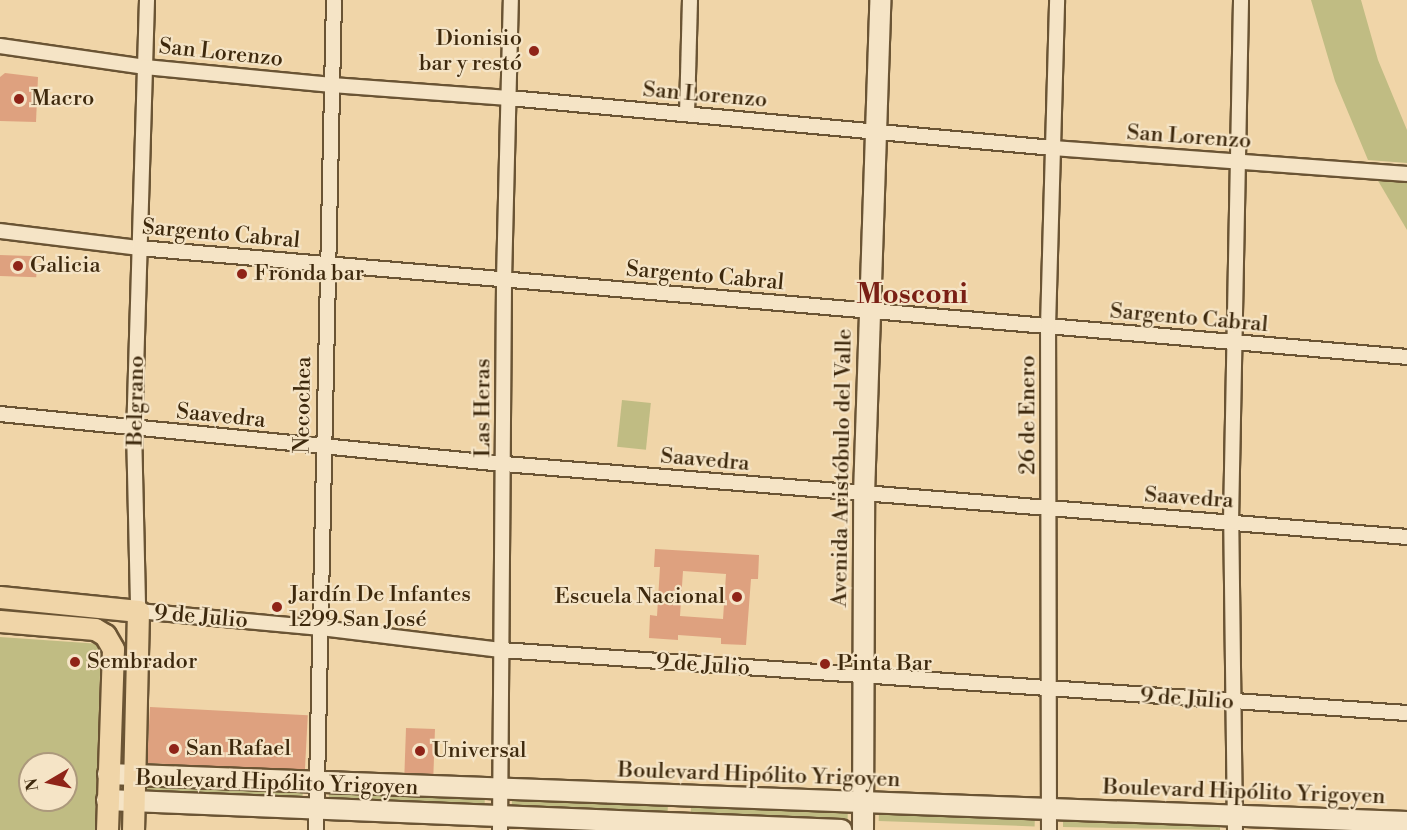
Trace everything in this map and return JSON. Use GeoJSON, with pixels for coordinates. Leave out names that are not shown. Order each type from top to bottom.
{"type":"FeatureCollection","features":[{"type":"Feature","properties":{"kind":"main road","name":"Avenida Aristóbulo del Valle"},"geometry":{"type":"LineString","coordinates":[[863,830],[864,495],[880,0]]}},
{"type":"Feature","properties":{"kind":"main road","name":"9 de Julio"},"geometry":{"type":"LineString","coordinates":[[0,597],[138,611]]}},
{"type":"Feature","properties":{"kind":"main road","name":"Belgrano"},"geometry":{"type":"LineString","coordinates":[[133,830],[138,611]]}},
{"type":"Feature","properties":{"kind":"main road"},"geometry":{"type":"LineString","coordinates":[[0,621],[95,629],[105,635],[113,649],[107,830]]}},
{"type":"Feature","properties":{"kind":"main road","name":"Boulevard Hipólito Yrigoyen"},"geometry":{"type":"LineString","coordinates":[[108,774],[864,804],[1049,809],[1234,823],[1407,822]]}},
{"type":"Feature","properties":{"kind":"main road"},"geometry":{"type":"LineString","coordinates":[[680,823],[681,796]]}},
{"type":"Feature","properties":{"kind":"main road","name":"Boulevard Hipólito Yrigoyen"},"geometry":{"type":"LineString","coordinates":[[107,800],[316,820],[680,823],[841,830]]}},
{"type":"Feature","properties":{"kind":"street","name":"Belgrano"},"geometry":{"type":"LineString","coordinates":[[138,611],[134,428],[147,0]]}},
{"type":"Feature","properties":{"kind":"street","name":"Necochea"},"geometry":{"type":"LineString","coordinates":[[316,820],[315,783],[321,628],[334,0]]}},
{"type":"Feature","properties":{"kind":"street","name":"Las Heras"},"geometry":{"type":"LineString","coordinates":[[500,823],[504,280],[511,0]]}},
{"type":"Feature","properties":{"kind":"street"},"geometry":{"type":"LineString","coordinates":[[687,114],[690,0]]}},
{"type":"Feature","properties":{"kind":"street","name":"26 de Enero"},"geometry":{"type":"LineString","coordinates":[[1049,830],[1048,327],[1057,0]]}},
{"type":"Feature","properties":{"kind":"street"},"geometry":{"type":"LineString","coordinates":[[1234,823],[1231,522],[1240,161],[1241,0]]}},
{"type":"Feature","properties":{"kind":"street","name":"San Lorenzo"},"geometry":{"type":"LineString","coordinates":[[0,46],[145,67],[332,85],[509,98],[1053,148],[1407,174]]}},
{"type":"Feature","properties":{"kind":"street","name":"Sargento Cabral"},"geometry":{"type":"LineString","coordinates":[[0,231],[139,249],[1407,357]]}},
{"type":"Feature","properties":{"kind":"street","name":"Saavedra"},"geometry":{"type":"LineString","coordinates":[[0,414],[323,448],[504,464],[1049,510],[1407,537]]}},
{"type":"Feature","properties":{"kind":"street","name":"9 de Julio"},"geometry":{"type":"LineString","coordinates":[[138,611],[321,628],[501,650],[1407,713]]}},
{"type":"Feature","properties":{"kind":"shaded area"},"geometry":{"type":"Polygon","coordinates":[[[1311,0],[1361,0],[1378,60],[1407,130],[1407,163],[1368,160],[1335,81],[1311,0]]]}},
{"type":"Feature","properties":{"kind":"shaded area"},"geometry":{"type":"Polygon","coordinates":[[[1377,179],[1407,180],[1407,230],[1377,179]]]}},
{"type":"Feature","properties":{"kind":"shaded area"},"geometry":{"type":"Polygon","coordinates":[[[622,400],[651,403],[646,450],[617,447],[622,400]]]}},
{"type":"Feature","properties":{"kind":"shaded area"},"geometry":{"type":"Polygon","coordinates":[[[0,637],[101,644],[95,830],[0,830],[0,637]]]}},
{"type":"Feature","properties":{"kind":"shaded area"},"geometry":{"type":"Polygon","coordinates":[[[144,784],[303,792],[302,801],[144,793],[144,784]]]}},
{"type":"Feature","properties":{"kind":"shaded area"},"geometry":{"type":"Polygon","coordinates":[[[329,791],[485,796],[485,806],[329,801],[329,791]]]}},
{"type":"Feature","properties":{"kind":"shaded area"},"geometry":{"type":"Polygon","coordinates":[[[512,799],[668,804],[668,814],[512,809],[512,799]]]}},
{"type":"Feature","properties":{"kind":"shaded area"},"geometry":{"type":"Polygon","coordinates":[[[691,805],[848,810],[848,820],[691,815],[691,805]]]}},
{"type":"Feature","properties":{"kind":"shaded area"},"geometry":{"type":"Polygon","coordinates":[[[879,812],[1035,817],[1035,826],[879,821],[879,812]]]}},
{"type":"Feature","properties":{"kind":"shaded area"},"geometry":{"type":"Polygon","coordinates":[[[1063,817],[1220,823],[1220,830],[1063,827],[1063,817]]]}},
{"type":"Feature","properties":{"kind":"building","name":"Macro"},"geometry":{"type":"Polygon","coordinates":[[[5,73],[38,77],[36,122],[0,121],[0,77],[5,73]]]}},
{"type":"Feature","properties":{"kind":"building","name":"Galicia"},"geometry":{"type":"Polygon","coordinates":[[[0,255],[37,256],[36,277],[0,276],[0,255]]]}},
{"type":"Feature","properties":{"kind":"building","name":"Escuela Nacional"},"geometry":{"type":"Polygon","coordinates":[[[655,549],[759,555],[758,579],[751,579],[746,645],[721,644],[721,638],[678,635],[678,640],[649,638],[650,615],[657,616],[660,567],[654,567],[655,549]],[[683,571],[680,616],[723,619],[726,574],[683,571]]]}},
{"type":"Feature","properties":{"kind":"building"},"geometry":{"type":"Polygon","coordinates":[[[150,707],[308,715],[305,771],[147,763],[150,707]]]}},
{"type":"Feature","properties":{"kind":"building","name":"Universal"},"geometry":{"type":"Polygon","coordinates":[[[406,728],[435,729],[433,774],[404,773],[406,728]]]}},
{"type":"Feature","properties":{"kind":"place","name":"Dionisio bar y restó"},"geometry":{"type":"Point","coordinates":[534,51]}},
{"type":"Feature","properties":{"kind":"place","name":"Macro"},"geometry":{"type":"Point","coordinates":[19,99]}},
{"type":"Feature","properties":{"kind":"place","name":"Galicia"},"geometry":{"type":"Point","coordinates":[18,266]}},
{"type":"Feature","properties":{"kind":"place","name":"Fronda bar"},"geometry":{"type":"Point","coordinates":[242,274]}},
{"type":"Feature","properties":{"kind":"place","name":"Escuela Nacional"},"geometry":{"type":"Point","coordinates":[737,597]}},
{"type":"Feature","properties":{"kind":"place","name":"Jardín De Infantes 1299 San José"},"geometry":{"type":"Point","coordinates":[277,607]}},
{"type":"Feature","properties":{"kind":"place","name":"Sembrador"},"geometry":{"type":"Point","coordinates":[75,662]}},
{"type":"Feature","properties":{"kind":"place","name":"Pinta Bar"},"geometry":{"type":"Point","coordinates":[825,664]}},
{"type":"Feature","properties":{"kind":"place","name":"San Rafael"},"geometry":{"type":"Point","coordinates":[174,749]}},
{"type":"Feature","properties":{"kind":"place","name":"Universal"},"geometry":{"type":"Point","coordinates":[420,751]}},
{"type":"Feature","properties":{"kind":"district","name":"Mosconi"},"geometry":{"type":"Point","coordinates":[912,295]}}]}
